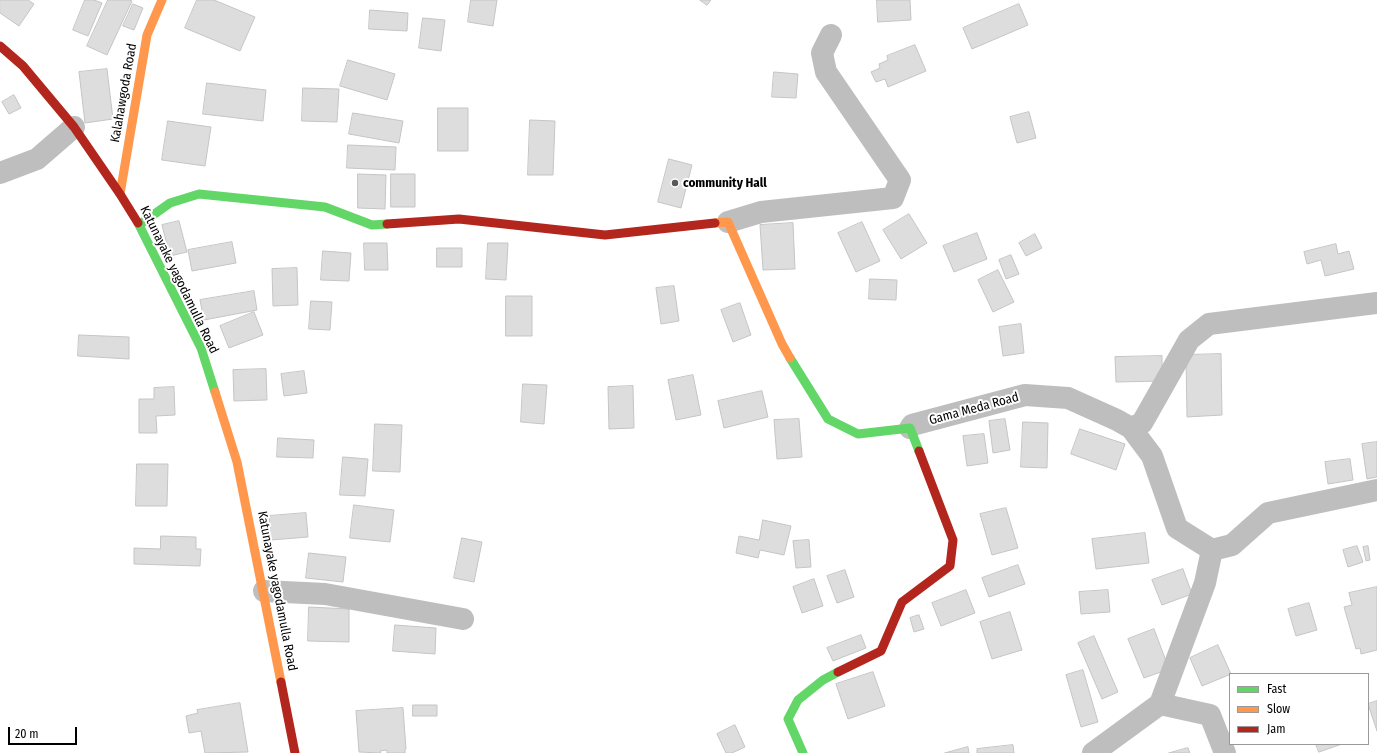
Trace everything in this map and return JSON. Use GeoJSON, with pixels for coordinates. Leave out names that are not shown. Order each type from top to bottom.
{"type":"FeatureCollection","features":[{"type":"Feature","properties":{"kind":"street","name":"Kalahawgoda Road"},"geometry":{"type":"LineString","coordinates":[[120,194],[147,35],[162,0]]}},
{"type":"Feature","properties":{"kind":"street"},"geometry":{"type":"LineString","coordinates":[[139,225],[170,203],[199,194],[325,207],[372,225],[460,219],[605,235],[728,222],[761,212],[893,198],[900,180],[826,72],[822,53],[831,34]]}},
{"type":"Feature","properties":{"kind":"street","name":"Katunayake yagodamulla Road"},"geometry":{"type":"LineString","coordinates":[[0,46],[22,66],[74,128],[120,194],[139,225],[200,348],[237,462],[264,591],[295,753]]}},
{"type":"Feature","properties":{"kind":"street"},"geometry":{"type":"LineString","coordinates":[[0,173],[37,159],[74,128]]}},
{"type":"Feature","properties":{"kind":"street"},"geometry":{"type":"LineString","coordinates":[[728,222],[782,344],[828,419],[858,434],[910,428],[953,540],[950,566],[902,602],[881,651],[823,680],[798,700],[788,719],[803,753]]}},
{"type":"Feature","properties":{"kind":"street"},"geometry":{"type":"LineString","coordinates":[[1131,428],[1142,423],[1189,340],[1209,324],[1377,303]]}},
{"type":"Feature","properties":{"kind":"street","name":"Gama Meda Road"},"geometry":{"type":"LineString","coordinates":[[910,428],[912,425],[1025,395],[1068,398],[1131,428],[1152,456],[1177,528],[1212,550]]}},
{"type":"Feature","properties":{"kind":"street"},"geometry":{"type":"LineString","coordinates":[[1093,753],[1160,704],[1206,582],[1212,550],[1232,545],[1268,513],[1377,490]]}},
{"type":"Feature","properties":{"kind":"street"},"geometry":{"type":"LineString","coordinates":[[264,591],[325,594],[463,619]]}},
{"type":"Feature","properties":{"kind":"street"},"geometry":{"type":"LineString","coordinates":[[1160,704],[1210,715],[1225,753]]}},
{"type":"Feature","properties":{"kind":"building"},"geometry":{"type":"Polygon","coordinates":[[[0,0],[28,0],[34,4],[19,26],[0,13],[0,0]]]}},
{"type":"Feature","properties":{"kind":"building"},"geometry":{"type":"Polygon","coordinates":[[[85,0],[94,0],[102,3],[88,36],[73,30],[85,0]]]}},
{"type":"Feature","properties":{"kind":"building"},"geometry":{"type":"Polygon","coordinates":[[[108,0],[132,1],[107,55],[87,46],[108,0]]]}},
{"type":"Feature","properties":{"kind":"building"},"geometry":{"type":"Polygon","coordinates":[[[197,0],[214,0],[255,17],[240,51],[185,28],[197,0]]]}},
{"type":"Feature","properties":{"kind":"building"},"geometry":{"type":"Polygon","coordinates":[[[471,0],[497,0],[493,26],[468,22],[471,0]]]}},
{"type":"Feature","properties":{"kind":"building"},"geometry":{"type":"Polygon","coordinates":[[[700,0],[711,0],[707,5],[700,0]]]}},
{"type":"Feature","properties":{"kind":"building"},"geometry":{"type":"Polygon","coordinates":[[[877,0],[910,0],[911,20],[878,22],[877,0]]]}},
{"type":"Feature","properties":{"kind":"building"},"geometry":{"type":"Polygon","coordinates":[[[133,4],[143,8],[134,30],[123,26],[133,4]]]}},
{"type":"Feature","properties":{"kind":"building"},"geometry":{"type":"Polygon","coordinates":[[[1019,4],[1028,25],[972,49],[963,28],[1019,4]]]}},
{"type":"Feature","properties":{"kind":"building"},"geometry":{"type":"Polygon","coordinates":[[[370,10],[408,13],[407,31],[369,29],[370,10]]]}},
{"type":"Feature","properties":{"kind":"building"},"geometry":{"type":"Polygon","coordinates":[[[423,18],[445,20],[441,51],[419,48],[423,18]]]}},
{"type":"Feature","properties":{"kind":"building"},"geometry":{"type":"Polygon","coordinates":[[[915,45],[926,71],[888,87],[885,79],[876,82],[871,72],[880,68],[879,64],[888,60],[887,56],[915,45]]]}},
{"type":"Feature","properties":{"kind":"building"},"geometry":{"type":"Polygon","coordinates":[[[348,60],[395,74],[387,100],[340,86],[348,60]]]}},
{"type":"Feature","properties":{"kind":"building"},"geometry":{"type":"Polygon","coordinates":[[[107,69],[113,119],[85,123],[79,72],[107,69]]]}},
{"type":"Feature","properties":{"kind":"building"},"geometry":{"type":"Polygon","coordinates":[[[774,72],[798,74],[796,98],[772,97],[774,72]]]}},
{"type":"Feature","properties":{"kind":"building"},"geometry":{"type":"Polygon","coordinates":[[[207,83],[266,90],[263,121],[203,114],[207,83]]]}},
{"type":"Feature","properties":{"kind":"building"},"geometry":{"type":"Polygon","coordinates":[[[303,88],[339,89],[337,122],[302,121],[303,88]]]}},
{"type":"Feature","properties":{"kind":"building"},"geometry":{"type":"Polygon","coordinates":[[[14,95],[21,108],[9,114],[2,102],[14,95]]]}},
{"type":"Feature","properties":{"kind":"building"},"geometry":{"type":"Polygon","coordinates":[[[438,108],[468,108],[468,151],[438,151],[438,108]]]}},
{"type":"Feature","properties":{"kind":"building"},"geometry":{"type":"Polygon","coordinates":[[[1029,112],[1036,138],[1017,143],[1010,117],[1029,112]]]}},
{"type":"Feature","properties":{"kind":"building"},"geometry":{"type":"Polygon","coordinates":[[[353,113],[403,121],[399,143],[349,134],[353,113]]]}},
{"type":"Feature","properties":{"kind":"building"},"geometry":{"type":"Polygon","coordinates":[[[530,120],[555,121],[553,175],[528,175],[530,120]]]}},
{"type":"Feature","properties":{"kind":"building"},"geometry":{"type":"Polygon","coordinates":[[[168,121],[211,127],[205,166],[162,160],[168,121]]]}},
{"type":"Feature","properties":{"kind":"building"},"geometry":{"type":"Polygon","coordinates":[[[348,145],[396,147],[395,170],[347,168],[348,145]]]}},
{"type":"Feature","properties":{"kind":"building","name":"community Hall"},"geometry":{"type":"Polygon","coordinates":[[[669,159],[692,165],[681,208],[658,202],[669,159]]]}},
{"type":"Feature","properties":{"kind":"building"},"geometry":{"type":"Polygon","coordinates":[[[358,174],[386,175],[385,209],[358,208],[358,174]]]}},
{"type":"Feature","properties":{"kind":"building"},"geometry":{"type":"Polygon","coordinates":[[[391,174],[415,174],[415,207],[391,207],[391,174]]]}},
{"type":"Feature","properties":{"kind":"building"},"geometry":{"type":"Polygon","coordinates":[[[909,214],[927,243],[901,259],[883,230],[909,214]]]}},
{"type":"Feature","properties":{"kind":"building"},"geometry":{"type":"Polygon","coordinates":[[[179,221],[187,252],[170,256],[162,225],[179,221]]]}},
{"type":"Feature","properties":{"kind":"building"},"geometry":{"type":"Polygon","coordinates":[[[862,222],[880,261],[856,272],[838,233],[862,222]]]}},
{"type":"Feature","properties":{"kind":"building"},"geometry":{"type":"Polygon","coordinates":[[[793,223],[795,269],[763,270],[760,225],[793,223]]]}},
{"type":"Feature","properties":{"kind":"building"},"geometry":{"type":"Polygon","coordinates":[[[977,233],[987,259],[954,272],[943,246],[977,233]]]}},
{"type":"Feature","properties":{"kind":"building"},"geometry":{"type":"Polygon","coordinates":[[[1035,234],[1042,248],[1026,256],[1019,243],[1035,234]]]}},
{"type":"Feature","properties":{"kind":"building"},"geometry":{"type":"Polygon","coordinates":[[[232,242],[236,263],[192,271],[188,250],[232,242]]]}},
{"type":"Feature","properties":{"kind":"building"},"geometry":{"type":"Polygon","coordinates":[[[364,243],[387,243],[388,270],[365,270],[364,243]]]}},
{"type":"Feature","properties":{"kind":"building"},"geometry":{"type":"Polygon","coordinates":[[[488,243],[508,243],[506,280],[486,279],[488,243]]]}},
{"type":"Feature","properties":{"kind":"building"},"geometry":{"type":"Polygon","coordinates":[[[1336,244],[1338,254],[1349,251],[1354,269],[1325,276],[1321,260],[1307,264],[1304,252],[1336,244]]]}},
{"type":"Feature","properties":{"kind":"building"},"geometry":{"type":"Polygon","coordinates":[[[437,248],[462,248],[462,267],[437,267],[437,248]]]}},
{"type":"Feature","properties":{"kind":"building"},"geometry":{"type":"Polygon","coordinates":[[[323,251],[351,253],[349,281],[321,280],[323,251]]]}},
{"type":"Feature","properties":{"kind":"building"},"geometry":{"type":"Polygon","coordinates":[[[1011,255],[1019,274],[1006,279],[999,260],[1011,255]]]}},
{"type":"Feature","properties":{"kind":"building"},"geometry":{"type":"Polygon","coordinates":[[[297,268],[298,305],[273,306],[272,269],[297,268]]]}},
{"type":"Feature","properties":{"kind":"building"},"geometry":{"type":"Polygon","coordinates":[[[998,270],[1014,302],[993,312],[978,280],[998,270]]]}},
{"type":"Feature","properties":{"kind":"building"},"geometry":{"type":"Polygon","coordinates":[[[870,279],[897,280],[896,300],[869,299],[870,279]]]}},
{"type":"Feature","properties":{"kind":"building"},"geometry":{"type":"Polygon","coordinates":[[[674,286],[679,321],[661,324],[656,288],[674,286]]]}},
{"type":"Feature","properties":{"kind":"building"},"geometry":{"type":"Polygon","coordinates":[[[254,291],[257,310],[204,320],[200,300],[254,291]]]}},
{"type":"Feature","properties":{"kind":"building"},"geometry":{"type":"Polygon","coordinates":[[[506,296],[532,296],[532,336],[506,336],[506,296]]]}},
{"type":"Feature","properties":{"kind":"building"},"geometry":{"type":"Polygon","coordinates":[[[311,301],[332,302],[330,330],[309,329],[311,301]]]}},
{"type":"Feature","properties":{"kind":"building"},"geometry":{"type":"Polygon","coordinates":[[[740,303],[751,335],[733,342],[721,310],[740,303]]]}},
{"type":"Feature","properties":{"kind":"building"},"geometry":{"type":"Polygon","coordinates":[[[254,312],[263,335],[229,348],[220,326],[254,312]]]}},
{"type":"Feature","properties":{"kind":"building"},"geometry":{"type":"Polygon","coordinates":[[[1021,324],[1024,353],[1003,356],[999,327],[1021,324]]]}},
{"type":"Feature","properties":{"kind":"building"},"geometry":{"type":"Polygon","coordinates":[[[79,335],[129,337],[129,359],[78,356],[79,335]]]}},
{"type":"Feature","properties":{"kind":"building"},"geometry":{"type":"Polygon","coordinates":[[[1221,354],[1222,415],[1187,417],[1186,355],[1221,354]]]}},
{"type":"Feature","properties":{"kind":"building"},"geometry":{"type":"Polygon","coordinates":[[[1162,356],[1162,381],[1116,382],[1115,357],[1162,356]]]}},
{"type":"Feature","properties":{"kind":"building"},"geometry":{"type":"Polygon","coordinates":[[[266,369],[267,400],[234,401],[233,370],[266,369]]]}},
{"type":"Feature","properties":{"kind":"building"},"geometry":{"type":"Polygon","coordinates":[[[304,371],[307,393],[284,396],[281,374],[304,371]]]}},
{"type":"Feature","properties":{"kind":"building"},"geometry":{"type":"Polygon","coordinates":[[[693,375],[701,415],[676,420],[668,380],[693,375]]]}},
{"type":"Feature","properties":{"kind":"building"},"geometry":{"type":"Polygon","coordinates":[[[523,384],[547,385],[544,424],[521,422],[523,384]]]}},
{"type":"Feature","properties":{"kind":"building"},"geometry":{"type":"Polygon","coordinates":[[[633,386],[634,428],[609,429],[608,387],[633,386]]]}},
{"type":"Feature","properties":{"kind":"building"},"geometry":{"type":"Polygon","coordinates":[[[174,387],[175,415],[156,416],[157,433],[139,433],[139,399],[154,399],[154,388],[174,387]]]}},
{"type":"Feature","properties":{"kind":"building"},"geometry":{"type":"Polygon","coordinates":[[[762,391],[768,417],[724,428],[718,401],[762,391]]]}},
{"type":"Feature","properties":{"kind":"building"},"geometry":{"type":"Polygon","coordinates":[[[799,419],[802,457],[777,459],[774,420],[799,419]]]}},
{"type":"Feature","properties":{"kind":"building"},"geometry":{"type":"Polygon","coordinates":[[[1005,419],[1010,450],[993,453],[989,421],[1005,419]]]}},
{"type":"Feature","properties":{"kind":"building"},"geometry":{"type":"Polygon","coordinates":[[[1023,422],[1048,423],[1047,468],[1021,467],[1023,422]]]}},
{"type":"Feature","properties":{"kind":"building"},"geometry":{"type":"Polygon","coordinates":[[[375,424],[402,425],[400,472],[373,471],[375,424]]]}},
{"type":"Feature","properties":{"kind":"building"},"geometry":{"type":"Polygon","coordinates":[[[1080,429],[1125,444],[1116,470],[1071,454],[1080,429]]]}},
{"type":"Feature","properties":{"kind":"building"},"geometry":{"type":"Polygon","coordinates":[[[984,434],[988,463],[967,466],[963,436],[984,434]]]}},
{"type":"Feature","properties":{"kind":"building"},"geometry":{"type":"Polygon","coordinates":[[[278,438],[314,440],[313,458],[277,457],[278,438]]]}},
{"type":"Feature","properties":{"kind":"building"},"geometry":{"type":"Polygon","coordinates":[[[1377,442],[1377,477],[1367,479],[1362,444],[1377,442]]]}},
{"type":"Feature","properties":{"kind":"building"},"geometry":{"type":"Polygon","coordinates":[[[343,457],[368,459],[365,496],[340,495],[343,457]]]}},
{"type":"Feature","properties":{"kind":"building"},"geometry":{"type":"Polygon","coordinates":[[[1350,459],[1353,480],[1328,484],[1325,462],[1350,459]]]}},
{"type":"Feature","properties":{"kind":"building"},"geometry":{"type":"Polygon","coordinates":[[[137,464],[168,464],[167,506],[136,506],[137,464]]]}},
{"type":"Feature","properties":{"kind":"building"},"geometry":{"type":"Polygon","coordinates":[[[354,505],[394,510],[390,542],[350,538],[354,505]]]}},
{"type":"Feature","properties":{"kind":"building"},"geometry":{"type":"Polygon","coordinates":[[[1006,508],[1018,548],[992,555],[980,514],[1006,508]]]}},
{"type":"Feature","properties":{"kind":"building"},"geometry":{"type":"Polygon","coordinates":[[[306,513],[308,537],[271,540],[269,516],[306,513]]]}},
{"type":"Feature","properties":{"kind":"building"},"geometry":{"type":"Polygon","coordinates":[[[763,520],[791,526],[784,555],[760,550],[758,558],[736,553],[739,536],[759,540],[763,520]]]}},
{"type":"Feature","properties":{"kind":"building"},"geometry":{"type":"Polygon","coordinates":[[[1145,533],[1149,563],[1096,569],[1092,539],[1145,533]]]}},
{"type":"Feature","properties":{"kind":"building"},"geometry":{"type":"Polygon","coordinates":[[[161,536],[196,537],[196,549],[201,549],[200,566],[134,564],[134,548],[160,549],[161,536]]]}},
{"type":"Feature","properties":{"kind":"building"},"geometry":{"type":"Polygon","coordinates":[[[462,538],[482,542],[474,582],[454,578],[462,538]]]}},
{"type":"Feature","properties":{"kind":"building"},"geometry":{"type":"Polygon","coordinates":[[[809,540],[811,567],[796,568],[793,541],[809,540]]]}},
{"type":"Feature","properties":{"kind":"building"},"geometry":{"type":"Polygon","coordinates":[[[1357,546],[1363,562],[1348,567],[1343,550],[1357,546]]]}},
{"type":"Feature","properties":{"kind":"building"},"geometry":{"type":"Polygon","coordinates":[[[1368,546],[1370,560],[1366,561],[1363,547],[1368,546]]]}},
{"type":"Feature","properties":{"kind":"building"},"geometry":{"type":"Polygon","coordinates":[[[309,553],[346,557],[343,582],[306,578],[309,553]]]}},
{"type":"Feature","properties":{"kind":"building"},"geometry":{"type":"Polygon","coordinates":[[[1018,565],[1025,584],[989,597],[982,578],[1018,565]]]}},
{"type":"Feature","properties":{"kind":"building"},"geometry":{"type":"Polygon","coordinates":[[[1183,569],[1192,594],[1162,605],[1152,580],[1183,569]]]}},
{"type":"Feature","properties":{"kind":"building"},"geometry":{"type":"Polygon","coordinates":[[[845,570],[854,597],[837,603],[827,576],[845,570]]]}},
{"type":"Feature","properties":{"kind":"building"},"geometry":{"type":"Polygon","coordinates":[[[814,579],[823,606],[802,613],[793,587],[814,579]]]}},
{"type":"Feature","properties":{"kind":"building"},"geometry":{"type":"Polygon","coordinates":[[[1377,587],[1377,650],[1361,654],[1360,648],[1356,649],[1344,607],[1352,605],[1349,593],[1377,587]]]}},
{"type":"Feature","properties":{"kind":"building"},"geometry":{"type":"Polygon","coordinates":[[[966,590],[975,613],[941,626],[932,603],[966,590]]]}},
{"type":"Feature","properties":{"kind":"building"},"geometry":{"type":"Polygon","coordinates":[[[1108,590],[1110,612],[1081,614],[1079,592],[1108,590]]]}},
{"type":"Feature","properties":{"kind":"building"},"geometry":{"type":"Polygon","coordinates":[[[1309,603],[1317,630],[1296,636],[1288,609],[1309,603]]]}},
{"type":"Feature","properties":{"kind":"building"},"geometry":{"type":"Polygon","coordinates":[[[309,607],[349,609],[349,642],[308,641],[309,607]]]}},
{"type":"Feature","properties":{"kind":"building"},"geometry":{"type":"Polygon","coordinates":[[[1010,612],[1022,650],[992,659],[980,622],[1010,612]]]}},
{"type":"Feature","properties":{"kind":"building"},"geometry":{"type":"Polygon","coordinates":[[[919,615],[924,629],[914,632],[910,618],[919,615]]]}},
{"type":"Feature","properties":{"kind":"building"},"geometry":{"type":"Polygon","coordinates":[[[395,625],[436,628],[435,654],[393,651],[395,625]]]}},
{"type":"Feature","properties":{"kind":"building"},"geometry":{"type":"Polygon","coordinates":[[[1154,629],[1169,669],[1144,678],[1128,639],[1154,629]]]}},
{"type":"Feature","properties":{"kind":"building"},"geometry":{"type":"Polygon","coordinates":[[[861,635],[866,648],[833,661],[827,648],[861,635]]]}},
{"type":"Feature","properties":{"kind":"building"},"geometry":{"type":"Polygon","coordinates":[[[1094,636],[1118,692],[1102,699],[1078,643],[1094,636]]]}},
{"type":"Feature","properties":{"kind":"building"},"geometry":{"type":"Polygon","coordinates":[[[1218,645],[1231,673],[1202,686],[1190,658],[1218,645]]]}},
{"type":"Feature","properties":{"kind":"building"},"geometry":{"type":"Polygon","coordinates":[[[1083,670],[1098,722],[1081,727],[1066,675],[1083,670]]]}},
{"type":"Feature","properties":{"kind":"building"},"geometry":{"type":"Polygon","coordinates":[[[873,672],[885,706],[848,719],[836,684],[873,672]]]}},
{"type":"Feature","properties":{"kind":"building"},"geometry":{"type":"Polygon","coordinates":[[[1377,701],[1377,731],[1369,707],[1369,704],[1377,701]]]}},
{"type":"Feature","properties":{"kind":"building"},"geometry":{"type":"Polygon","coordinates":[[[240,703],[248,752],[205,753],[201,731],[189,733],[186,716],[198,713],[197,710],[240,703]]]}},
{"type":"Feature","properties":{"kind":"building"},"geometry":{"type":"Polygon","coordinates":[[[413,705],[437,705],[437,716],[413,716],[413,705]]]}},
{"type":"Feature","properties":{"kind":"building"},"geometry":{"type":"Polygon","coordinates":[[[403,708],[405,753],[387,753],[387,750],[380,751],[381,753],[359,752],[356,711],[403,708]]]}},
{"type":"Feature","properties":{"kind":"building"},"geometry":{"type":"Polygon","coordinates":[[[735,725],[745,747],[732,753],[726,753],[717,734],[735,725]]]}},
{"type":"Feature","properties":{"kind":"building"},"geometry":{"type":"Polygon","coordinates":[[[1013,745],[1014,753],[977,753],[977,749],[1013,745]]]}},
{"type":"Feature","properties":{"kind":"building"},"geometry":{"type":"Polygon","coordinates":[[[1316,745],[1339,745],[1319,752],[1316,745]]]}},
{"type":"Feature","properties":{"kind":"building"},"geometry":{"type":"Polygon","coordinates":[[[968,747],[969,753],[945,753],[968,747]]]}},
{"type":"Feature","properties":{"kind":"building"},"geometry":{"type":"Polygon","coordinates":[[[1188,748],[1190,753],[1169,753],[1188,748]]]}},
{"type":"Feature","properties":{"kind":"traffic: fast"},"geometry":{"type":"LineString","coordinates":[[139,225],[170,203],[199,194],[325,207],[372,225],[387,224]]}},
{"type":"Feature","properties":{"kind":"traffic: fast"},"geometry":{"type":"LineString","coordinates":[[138,223],[201,348],[215,392]]}},
{"type":"Feature","properties":{"kind":"traffic: fast"},"geometry":{"type":"LineString","coordinates":[[790,358],[828,419],[858,434],[910,428],[919,451]]}},
{"type":"Feature","properties":{"kind":"traffic: fast"},"geometry":{"type":"LineString","coordinates":[[803,753],[788,719],[798,700],[823,680],[838,672]]}},
{"type":"Feature","properties":{"kind":"traffic: slow"},"geometry":{"type":"LineString","coordinates":[[120,194],[147,35],[162,0]]}},
{"type":"Feature","properties":{"kind":"traffic: slow"},"geometry":{"type":"LineString","coordinates":[[715,223],[728,222],[782,344],[790,358]]}},
{"type":"Feature","properties":{"kind":"traffic: slow"},"geometry":{"type":"LineString","coordinates":[[215,392],[237,462],[281,682]]}},
{"type":"Feature","properties":{"kind":"traffic: jam"},"geometry":{"type":"LineString","coordinates":[[0,46],[23,66],[74,127],[138,223]]}},
{"type":"Feature","properties":{"kind":"traffic: jam"},"geometry":{"type":"LineString","coordinates":[[387,224],[459,219],[605,235],[715,223]]}},
{"type":"Feature","properties":{"kind":"traffic: jam"},"geometry":{"type":"LineString","coordinates":[[838,672],[881,651],[902,602],[950,566],[953,540],[919,451]]}},
{"type":"Feature","properties":{"kind":"traffic: jam"},"geometry":{"type":"LineString","coordinates":[[281,682],[295,753]]}},
{"type":"Feature","properties":{"kind":"place","name":"community Hall"},"geometry":{"type":"Point","coordinates":[675,183]}}]}
